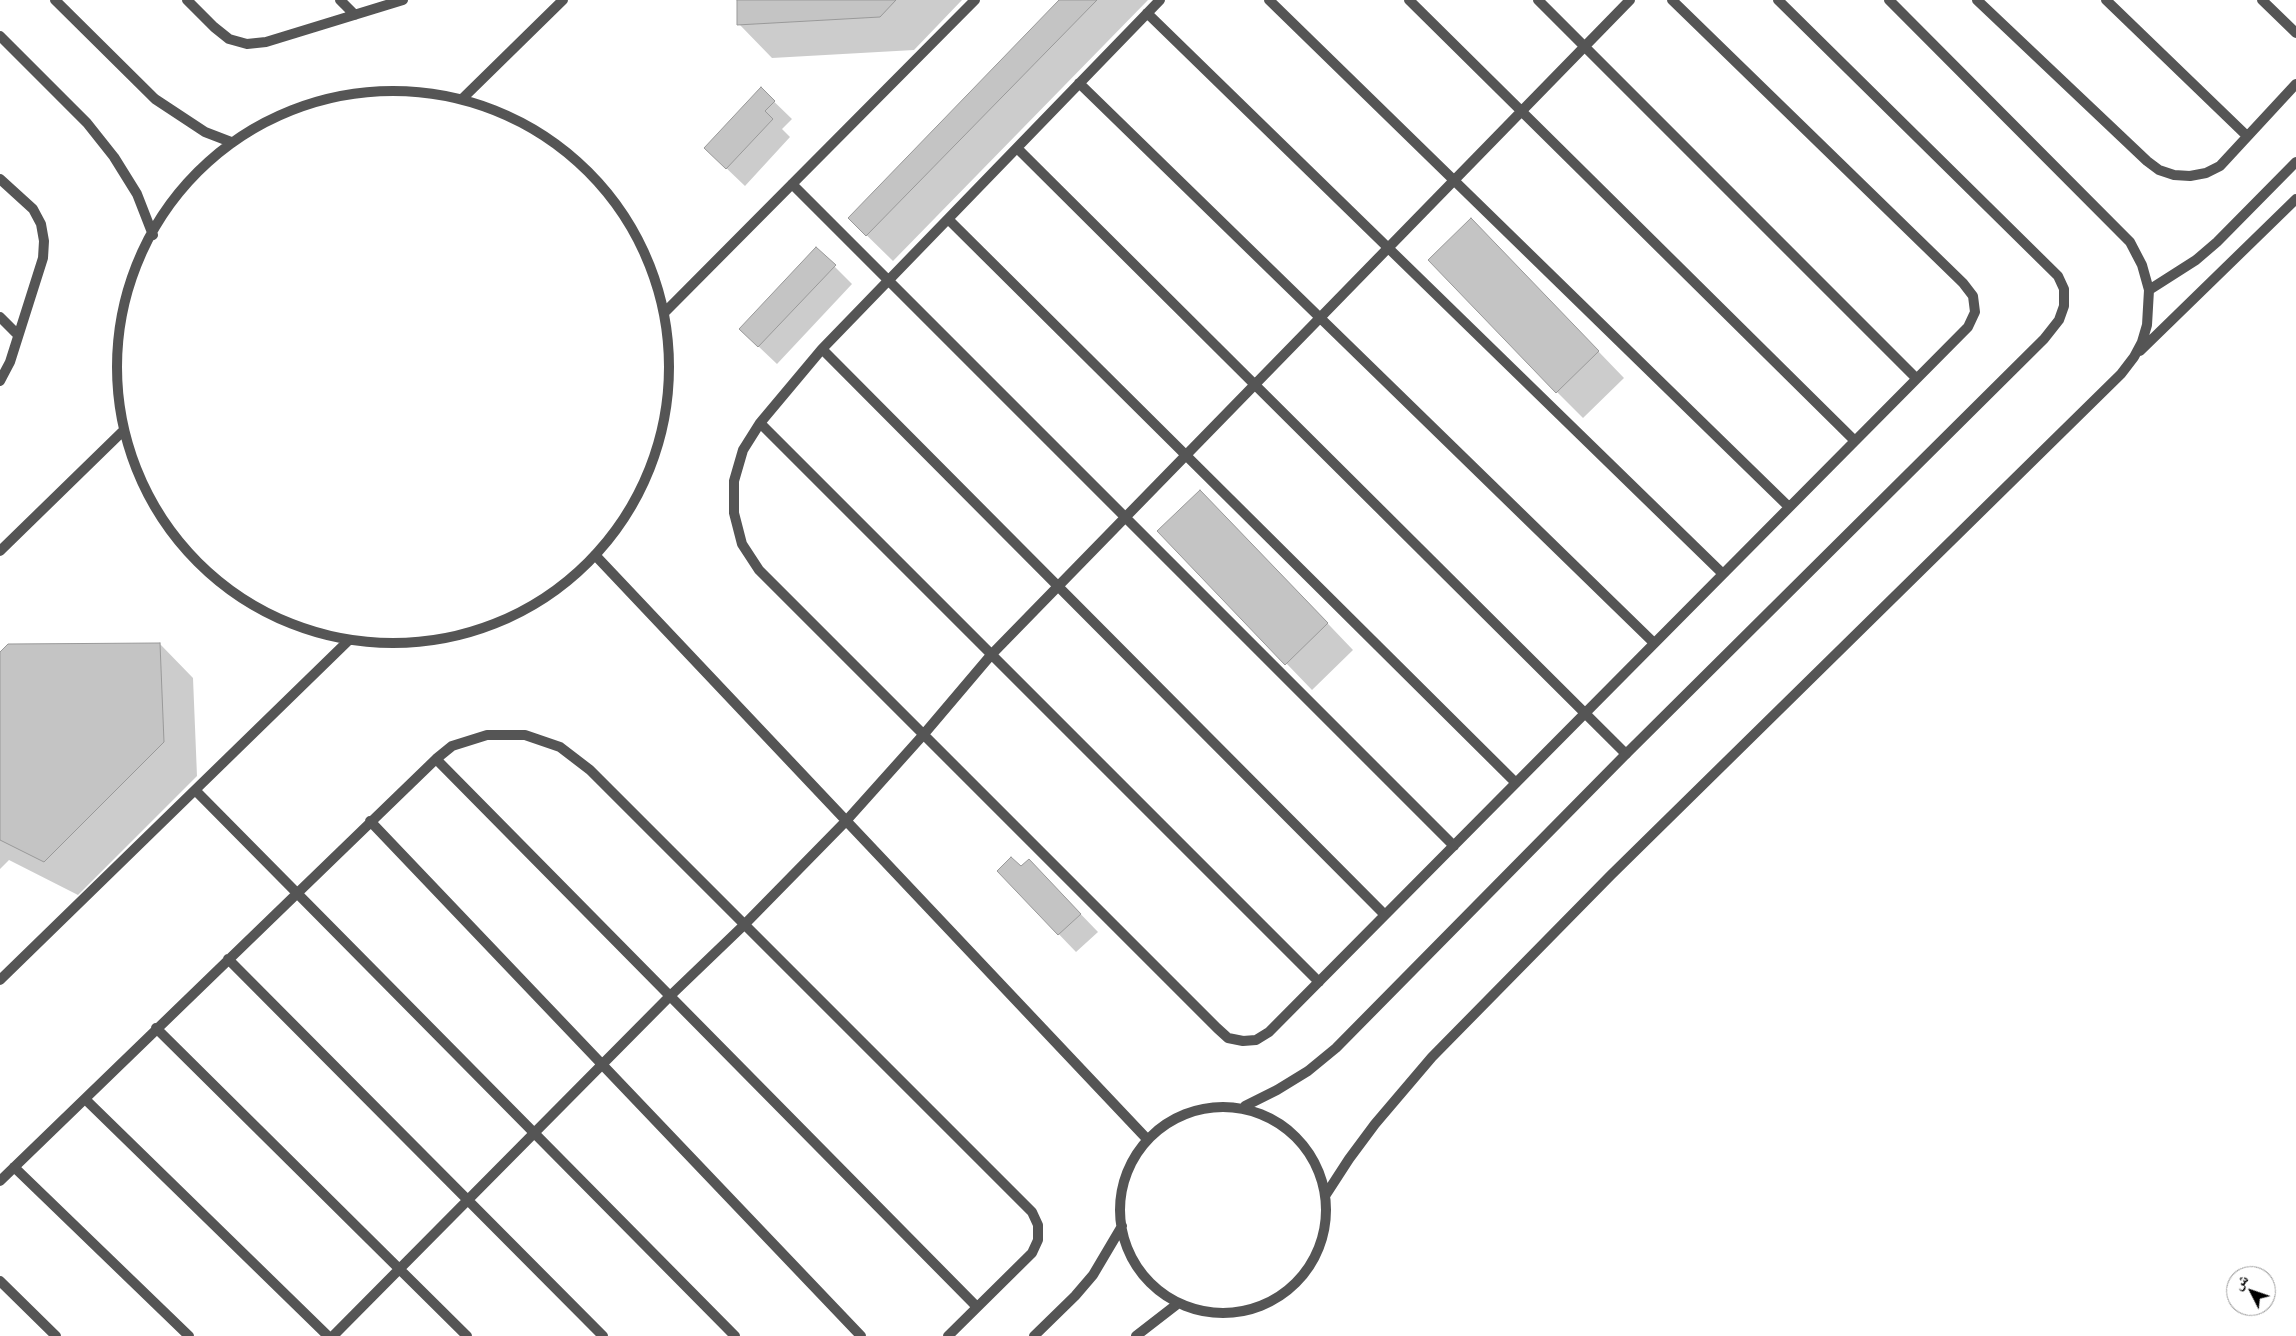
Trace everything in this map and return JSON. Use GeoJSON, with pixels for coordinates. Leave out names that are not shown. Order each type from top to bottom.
{"type":"FeatureCollection","features":[{"type":"Feature","properties":{"kind":"street"},"geometry":{"type":"LineString","coordinates":[[55,0],[155,99],[205,132],[231,142]]}},
{"type":"Feature","properties":{"kind":"street"},"geometry":{"type":"LineString","coordinates":[[187,0],[229,39],[247,44],[266,42],[403,0]]}},
{"type":"Feature","properties":{"kind":"street"},"geometry":{"type":"LineString","coordinates":[[340,0],[355,16]]}},
{"type":"Feature","properties":{"kind":"street"},"geometry":{"type":"LineString","coordinates":[[462,99],[563,0]]}},
{"type":"Feature","properties":{"kind":"street"},"geometry":{"type":"LineString","coordinates":[[664,313],[975,0]]}},
{"type":"Feature","properties":{"kind":"street"},"geometry":{"type":"LineString","coordinates":[[1160,0],[822,349],[760,423],[743,450],[734,481],[734,513],[742,544],[759,570],[1228,1038],[1242,1042],[1256,1040],[1269,1032],[1968,327],[1975,312],[1973,296],[1956,276],[1672,0]]}},
{"type":"Feature","properties":{"kind":"street"},"geometry":{"type":"LineString","coordinates":[[1269,0],[1789,508]]}},
{"type":"Feature","properties":{"kind":"street"},"geometry":{"type":"LineString","coordinates":[[1410,0],[1855,441]]}},
{"type":"Feature","properties":{"kind":"street"},"geometry":{"type":"LineString","coordinates":[[1538,0],[1916,378]]}},
{"type":"Feature","properties":{"kind":"street"},"geometry":{"type":"LineString","coordinates":[[333,1336],[846,821],[924,734],[991,655],[1630,0]]}},
{"type":"Feature","properties":{"kind":"street"},"geometry":{"type":"LineString","coordinates":[[1244,1106],[1277,1090],[1308,1071],[1336,1048],[1626,754],[2044,339],[2059,320],[2064,306],[2064,289],[2052,270],[1778,0]]}},
{"type":"Feature","properties":{"kind":"street"},"geometry":{"type":"LineString","coordinates":[[1889,0],[2130,242],[2142,265],[2148,290],[2147,325],[2142,342],[2134,357]]}},
{"type":"Feature","properties":{"kind":"street"},"geometry":{"type":"LineString","coordinates":[[1977,0],[2147,160],[2159,170],[2174,175],[2190,176],[2206,173],[2220,166],[2296,84]]}},
{"type":"Feature","properties":{"kind":"street"},"geometry":{"type":"LineString","coordinates":[[2106,0],[2247,136]]}},
{"type":"Feature","properties":{"kind":"street"},"geometry":{"type":"LineString","coordinates":[[2262,0],[2296,33]]}},
{"type":"Feature","properties":{"kind":"street"},"geometry":{"type":"LineString","coordinates":[[1147,13],[1723,574]]}},
{"type":"Feature","properties":{"kind":"street"},"geometry":{"type":"LineString","coordinates":[[0,36],[87,123],[114,157],[137,194],[153,235]]}},
{"type":"Feature","properties":{"kind":"street"},"geometry":{"type":"LineString","coordinates":[[1079,83],[1654,644]]}},
{"type":"Feature","properties":{"kind":"street"},"geometry":{"type":"LineString","coordinates":[[402,90],[462,99],[533,128],[594,176],[639,240],[664,313],[669,378],[658,442],[634,503],[595,555],[543,599],[482,629],[416,643],[348,641],[270,617],[203,571],[152,508],[122,432],[116,351],[133,271],[173,199],[231,142],[284,113],[342,95],[402,90]]}},
{"type":"Feature","properties":{"kind":"street"},"geometry":{"type":"LineString","coordinates":[[1017,148],[1626,754]]}},
{"type":"Feature","properties":{"kind":"street"},"geometry":{"type":"LineString","coordinates":[[2148,290],[2203,254],[2296,162]]}},
{"type":"Feature","properties":{"kind":"street"},"geometry":{"type":"LineString","coordinates":[[0,179],[33,209],[41,224],[44,241],[43,258],[10,362],[0,381]]}},
{"type":"Feature","properties":{"kind":"street"},"geometry":{"type":"LineString","coordinates":[[792,184],[1454,846]]}},
{"type":"Feature","properties":{"kind":"street"},"geometry":{"type":"LineString","coordinates":[[1325,1196],[1375,1124],[1432,1056],[1625,861],[2121,374],[2134,357],[2296,200]]}},
{"type":"Feature","properties":{"kind":"street"},"geometry":{"type":"LineString","coordinates":[[948,219],[1516,783]]}},
{"type":"Feature","properties":{"kind":"street"},"geometry":{"type":"LineString","coordinates":[[0,317],[18,335]]}},
{"type":"Feature","properties":{"kind":"street"},"geometry":{"type":"LineString","coordinates":[[822,349],[1385,915]]}},
{"type":"Feature","properties":{"kind":"street"},"geometry":{"type":"LineString","coordinates":[[760,423],[1319,982]]}},
{"type":"Feature","properties":{"kind":"street"},"geometry":{"type":"LineString","coordinates":[[0,551],[122,432]]}},
{"type":"Feature","properties":{"kind":"street"},"geometry":{"type":"LineString","coordinates":[[595,555],[1147,1139]]}},
{"type":"Feature","properties":{"kind":"street"},"geometry":{"type":"LineString","coordinates":[[0,980],[348,641]]}},
{"type":"Feature","properties":{"kind":"street"},"geometry":{"type":"LineString","coordinates":[[0,1181],[296,892],[436,759],[452,746],[487,735],[525,735],[560,747],[590,770],[1032,1212],[1038,1225],[1038,1240],[1032,1253],[948,1336]]}},
{"type":"Feature","properties":{"kind":"street"},"geometry":{"type":"LineString","coordinates":[[436,759],[977,1307]]}},
{"type":"Feature","properties":{"kind":"street"},"geometry":{"type":"LineString","coordinates":[[195,790],[735,1336]]}},
{"type":"Feature","properties":{"kind":"street"},"geometry":{"type":"LineString","coordinates":[[370,821],[861,1336]]}},
{"type":"Feature","properties":{"kind":"street"},"geometry":{"type":"LineString","coordinates":[[228,959],[603,1336]]}},
{"type":"Feature","properties":{"kind":"street"},"geometry":{"type":"LineString","coordinates":[[156,1028],[467,1336]]}},
{"type":"Feature","properties":{"kind":"street"},"geometry":{"type":"LineString","coordinates":[[84,1099],[328,1336]]}},
{"type":"Feature","properties":{"kind":"street"},"geometry":{"type":"LineString","coordinates":[[1224,1104],[1244,1106],[1267,1119],[1289,1135],[1308,1154],[1318,1174],[1325,1196],[1325,1218],[1321,1241],[1313,1262],[1300,1280],[1283,1296],[1263,1308],[1242,1314],[1219,1316],[1197,1313],[1176,1305],[1143,1270],[1131,1249],[1122,1226],[1120,1203],[1124,1180],[1134,1158],[1147,1139],[1163,1124],[1182,1113],[1202,1106],[1224,1104]]}},
{"type":"Feature","properties":{"kind":"street"},"geometry":{"type":"LineString","coordinates":[[14,1167],[189,1336]]}},
{"type":"Feature","properties":{"kind":"street"},"geometry":{"type":"LineString","coordinates":[[1034,1336],[1075,1296],[1093,1275],[1122,1226]]}},
{"type":"Feature","properties":{"kind":"street"},"geometry":{"type":"LineString","coordinates":[[0,1281],[56,1336]]}},
{"type":"Feature","properties":{"kind":"street"},"geometry":{"type":"LineString","coordinates":[[1136,1336],[1176,1305]]}},
{"type":"Feature","properties":{"kind":"building"},"geometry":{"type":"Polygon","coordinates":[[[737,0],[896,0],[880,17],[737,25],[737,0]]]}},
{"type":"Feature","properties":{"kind":"building"},"geometry":{"type":"Polygon","coordinates":[[[1059,0],[1097,0],[866,236],[848,218],[1059,0]]]}},
{"type":"Feature","properties":{"kind":"building"},"geometry":{"type":"Polygon","coordinates":[[[761,87],[775,101],[765,111],[773,119],[726,169],[704,148],[761,87]]]}},
{"type":"Feature","properties":{"kind":"building"},"geometry":{"type":"Polygon","coordinates":[[[1471,218],[1599,351],[1556,393],[1428,260],[1471,218]]]}},
{"type":"Feature","properties":{"kind":"building"},"geometry":{"type":"Polygon","coordinates":[[[816,247],[836,265],[758,347],[739,329],[816,247]]]}},
{"type":"Feature","properties":{"kind":"building"},"geometry":{"type":"Polygon","coordinates":[[[1200,490],[1328,623],[1285,665],[1157,531],[1200,490]]]}},
{"type":"Feature","properties":{"kind":"building"},"geometry":{"type":"Polygon","coordinates":[[[160,643],[164,742],[44,862],[0,840],[0,652],[8,644],[160,643]]]}},
{"type":"Feature","properties":{"kind":"building"},"geometry":{"type":"Polygon","coordinates":[[[1011,857],[1021,866],[1029,859],[1081,914],[1058,935],[997,871],[1011,857]]]}}]}
